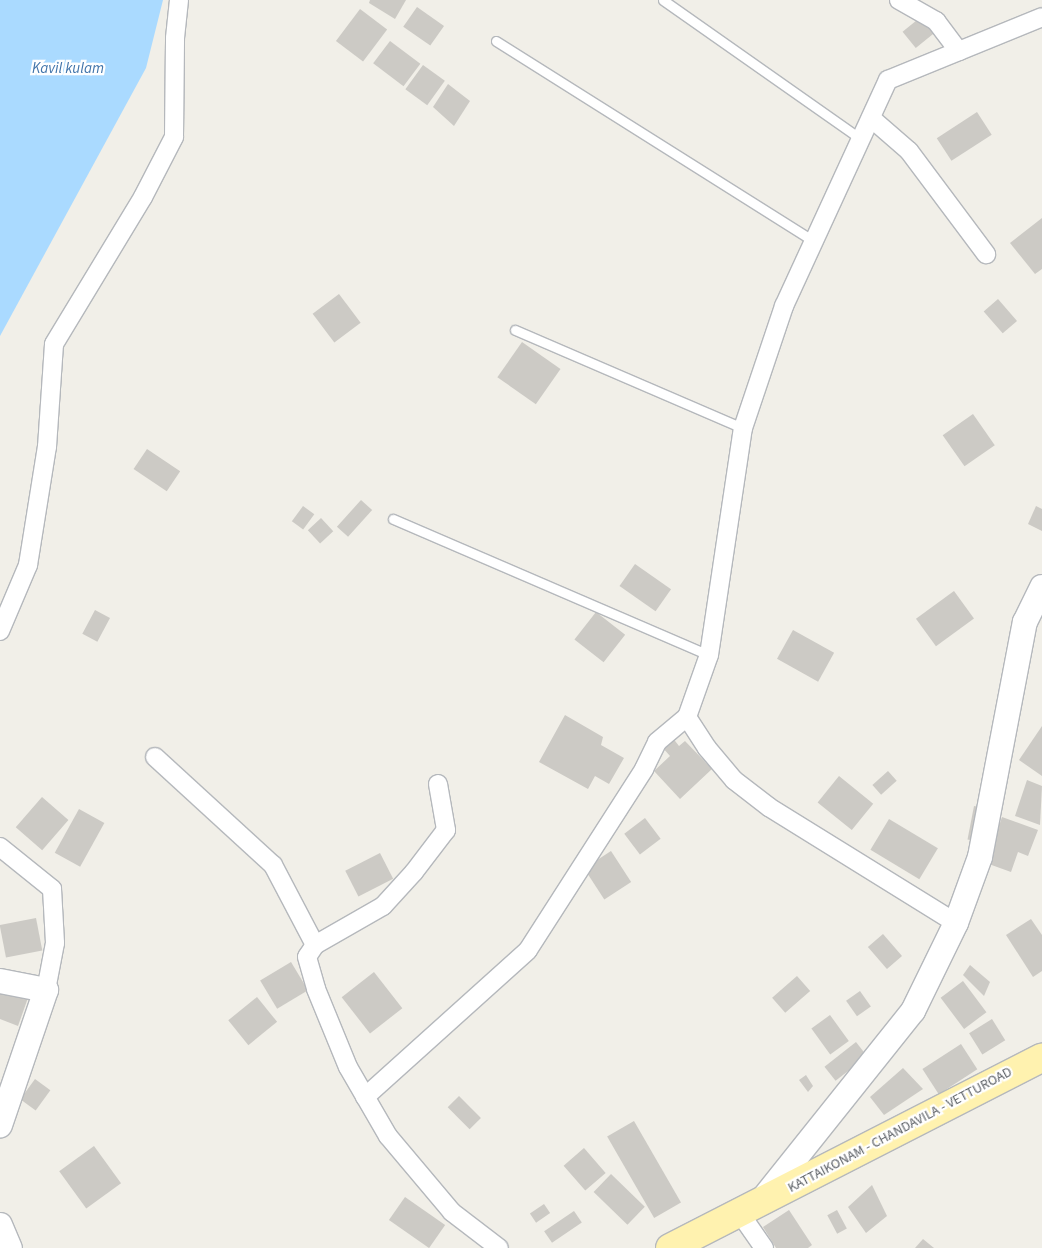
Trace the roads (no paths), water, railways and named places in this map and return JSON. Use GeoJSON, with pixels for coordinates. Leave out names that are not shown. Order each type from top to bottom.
{"type":"FeatureCollection","features":[{"type":"Feature","properties":{"kind":"main road"},"geometry":{"type":"LineString","coordinates":[[748,1208],[913,1011],[956,923],[980,857],[1026,622],[1042,587]]}},
{"type":"Feature","properties":{"kind":"main road"},"geometry":{"type":"LineString","coordinates":[[0,981],[46,990],[2,1112]]}},
{"type":"Feature","properties":{"kind":"main road","name":"KATTAIKONAM - CHANDAVILA - VETTUROAD"},"geometry":{"type":"LineString","coordinates":[[675,1247],[1042,1058]]}},
{"type":"Feature","properties":{"kind":"main road"},"geometry":{"type":"LineString","coordinates":[[0,1225],[10,1248]]}},
{"type":"Feature","properties":{"kind":"street"},"geometry":{"type":"LineString","coordinates":[[0,631],[28,565],[46,447],[54,344],[143,197],[174,137],[175,38],[179,0]]}},
{"type":"Feature","properties":{"kind":"street"},"geometry":{"type":"LineString","coordinates":[[899,0],[936,21],[959,51]]}},
{"type":"Feature","properties":{"kind":"street"},"geometry":{"type":"LineString","coordinates":[[365,1097],[528,950],[644,769],[657,742],[687,717],[708,656],[744,428],[784,306],[888,80],[1042,17]]}},
{"type":"Feature","properties":{"kind":"street"},"geometry":{"type":"LineString","coordinates":[[871,118],[909,151],[986,254]]}},
{"type":"Feature","properties":{"kind":"street"},"geometry":{"type":"LineString","coordinates":[[687,717],[706,748],[734,780],[769,806],[956,923]]}},
{"type":"Feature","properties":{"kind":"street"},"geometry":{"type":"LineString","coordinates":[[155,757],[272,865],[315,945]]}},
{"type":"Feature","properties":{"kind":"street"},"geometry":{"type":"LineString","coordinates":[[438,784],[446,830],[414,872],[383,906],[315,945],[307,956],[316,989],[348,1067],[388,1136],[452,1212],[499,1248]]}},
{"type":"Feature","properties":{"kind":"street"},"geometry":{"type":"LineString","coordinates":[[0,847],[52,889],[55,943],[46,990]]}},
{"type":"Feature","properties":{"kind":"street"},"geometry":{"type":"LineString","coordinates":[[748,1208],[764,1248]]}},
{"type":"Feature","properties":{"kind":"lane"},"geometry":{"type":"LineString","coordinates":[[663,0],[861,139]]}},
{"type":"Feature","properties":{"kind":"lane"},"geometry":{"type":"LineString","coordinates":[[496,41],[814,241]]}},
{"type":"Feature","properties":{"kind":"lane"},"geometry":{"type":"LineString","coordinates":[[516,330],[744,428]]}},
{"type":"Feature","properties":{"kind":"lane"},"geometry":{"type":"LineString","coordinates":[[392,519],[708,656]]}},
{"type":"Feature","properties":{"kind":"water","name":"Kavil kulam"},"geometry":{"type":"Polygon","coordinates":[[[0,0],[163,0],[146,68],[0,336],[0,0]]]}}]}
